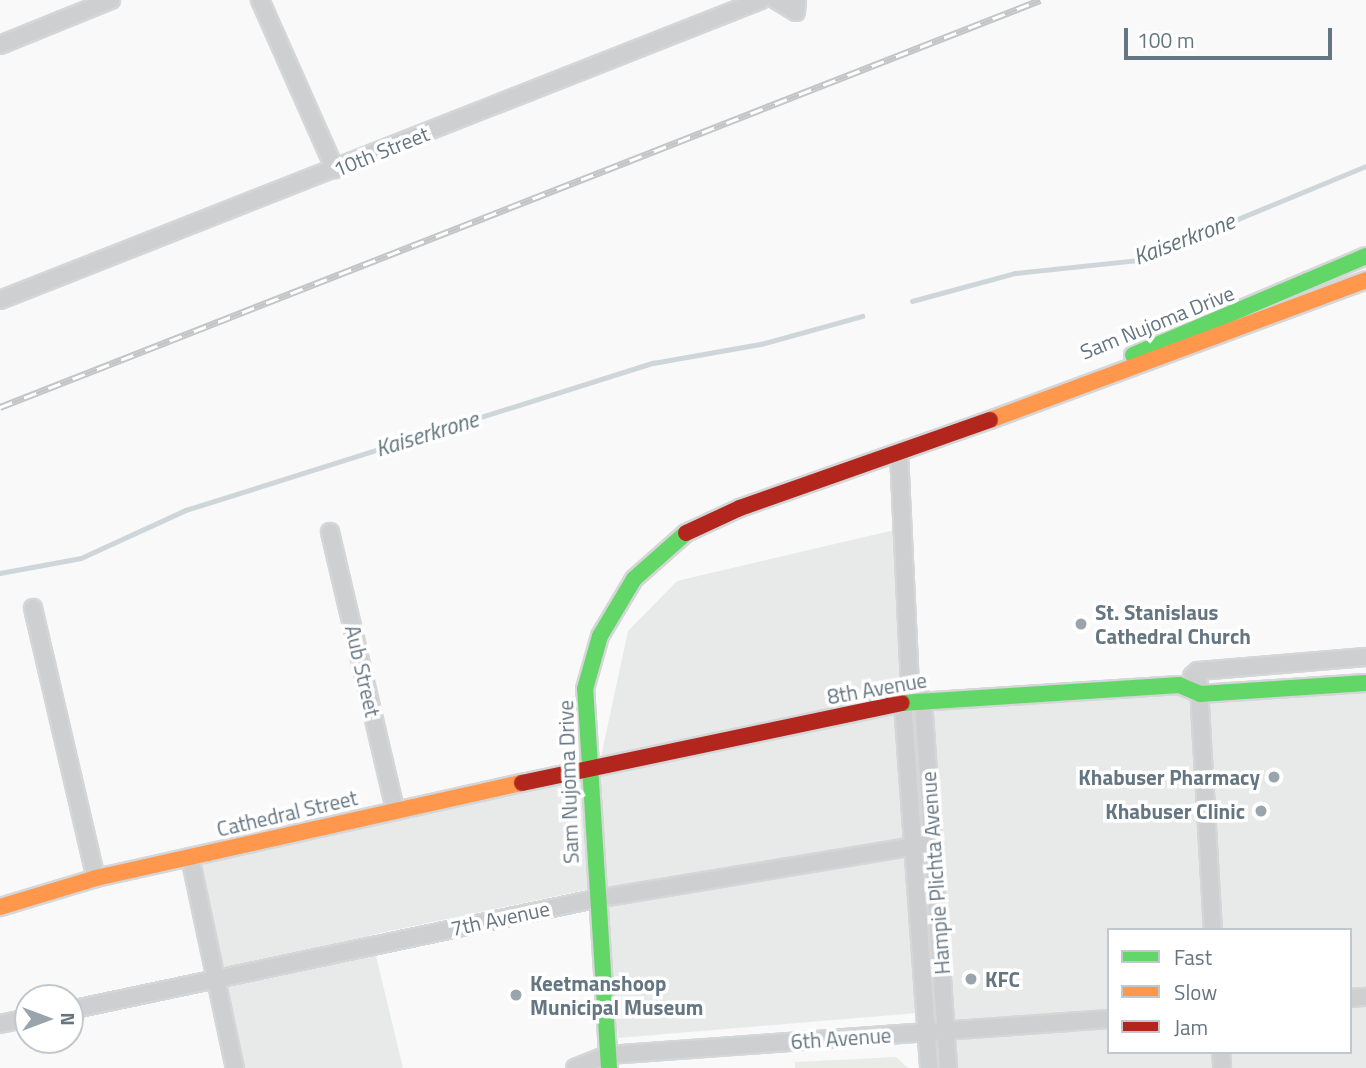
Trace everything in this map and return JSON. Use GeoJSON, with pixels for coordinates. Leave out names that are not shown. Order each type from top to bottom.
{"type":"FeatureCollection","features":[{"type":"Feature","properties":{"kind":"main road","name":"Sam Nujoma Drive"},"geometry":{"type":"LineString","coordinates":[[964,428],[1366,256]]}},
{"type":"Feature","properties":{"kind":"main road","name":"Sam Nujoma Drive"},"geometry":{"type":"LineString","coordinates":[[608,1062],[584,717],[591,662],[612,612],[634,579],[685,534],[740,509],[1160,360],[1366,280]]}},
{"type":"Feature","properties":{"kind":"main road","name":"8th Avenue"},"geometry":{"type":"LineString","coordinates":[[587,768],[923,700],[1179,685],[1200,694],[1366,682]]}},
{"type":"Feature","properties":{"kind":"main road","name":"Cathedral Street"},"geometry":{"type":"LineString","coordinates":[[0,907],[96,878],[587,768]]}},
{"type":"Feature","properties":{"kind":"street"},"geometry":{"type":"LineString","coordinates":[[0,45],[111,0]]}},
{"type":"Feature","properties":{"kind":"street"},"geometry":{"type":"LineString","coordinates":[[260,0],[335,169]]}},
{"type":"Feature","properties":{"kind":"street","name":"10th Street"},"geometry":{"type":"LineString","coordinates":[[0,300],[761,0]]}},
{"type":"Feature","properties":{"kind":"street"},"geometry":{"type":"LineString","coordinates":[[776,0],[796,12],[797,0]]}},
{"type":"Feature","properties":{"kind":"street","name":"Hampie Plichta Avenue"},"geometry":{"type":"LineString","coordinates":[[899,453],[910,683],[903,703],[929,1068]]}},
{"type":"Feature","properties":{"kind":"street","name":"Aub Street"},"geometry":{"type":"LineString","coordinates":[[330,532],[395,810]]}},
{"type":"Feature","properties":{"kind":"street"},"geometry":{"type":"LineString","coordinates":[[33,608],[96,878]]}},
{"type":"Feature","properties":{"kind":"street"},"geometry":{"type":"LineString","coordinates":[[1179,685],[1198,671],[1366,657]]}},
{"type":"Feature","properties":{"kind":"street"},"geometry":{"type":"LineString","coordinates":[[1198,671],[1213,928]]}},
{"type":"Feature","properties":{"kind":"street"},"geometry":{"type":"LineString","coordinates":[[910,683],[923,700]]}},
{"type":"Feature","properties":{"kind":"street","name":"Hampie Plichta Avenue"},"geometry":{"type":"LineString","coordinates":[[923,700],[948,1068]]}},
{"type":"Feature","properties":{"kind":"street","name":"7th Avenue"},"geometry":{"type":"LineString","coordinates":[[84,1007],[595,899],[933,843]]}},
{"type":"Feature","properties":{"kind":"street"},"geometry":{"type":"LineString","coordinates":[[190,857],[235,1068]]}},
{"type":"Feature","properties":{"kind":"street","name":"6th Avenue"},"geometry":{"type":"LineString","coordinates":[[575,1068],[608,1062],[945,1030],[1107,1019]]}},
{"type":"Feature","properties":{"kind":"shaded area"},"geometry":{"type":"Polygon","coordinates":[[[903,528],[904,702],[1366,683],[1366,1068],[958,1068],[953,1010],[618,1038],[604,886],[371,935],[403,1068],[235,1068],[190,857],[599,766],[628,631],[677,581],[903,528]]]}},
{"type":"Feature","properties":{"kind":"shaded area"},"geometry":{"type":"Polygon","coordinates":[[[896,1057],[908,1068],[795,1068],[795,1062],[896,1057]]]}},
{"type":"Feature","properties":{"kind":"waterway","name":"Kaiserkrone"},"geometry":{"type":"LineString","coordinates":[[912,301],[1015,273],[1139,260],[1366,166]]}},
{"type":"Feature","properties":{"kind":"waterway","name":"Kaiserkrone"},"geometry":{"type":"LineString","coordinates":[[0,573],[81,558],[186,510],[653,363],[761,344],[862,316]]}},
{"type":"Feature","properties":{"kind":"railway"},"geometry":{"type":"LineString","coordinates":[[0,407],[1040,0]]}},
{"type":"Feature","properties":{"kind":"traffic: fast"},"geometry":{"type":"LineString","coordinates":[[1133,355],[1366,256]]}},
{"type":"Feature","properties":{"kind":"traffic: fast"},"geometry":{"type":"LineString","coordinates":[[609,1068],[585,689],[600,636],[634,579],[686,533]]}},
{"type":"Feature","properties":{"kind":"traffic: fast"},"geometry":{"type":"LineString","coordinates":[[902,703],[1179,685],[1200,694],[1366,683]]}},
{"type":"Feature","properties":{"kind":"traffic: slow"},"geometry":{"type":"LineString","coordinates":[[990,420],[1366,280]]}},
{"type":"Feature","properties":{"kind":"traffic: slow"},"geometry":{"type":"LineString","coordinates":[[0,907],[96,878],[522,783]]}},
{"type":"Feature","properties":{"kind":"traffic: jam"},"geometry":{"type":"LineString","coordinates":[[686,533],[740,508],[990,420]]}},
{"type":"Feature","properties":{"kind":"traffic: jam"},"geometry":{"type":"LineString","coordinates":[[522,783],[902,703]]}},
{"type":"Feature","properties":{"kind":"place","name":"St. Stanislaus Cathedral Church"},"geometry":{"type":"Point","coordinates":[1081,624]}},
{"type":"Feature","properties":{"kind":"place","name":"Khabuser Pharmacy"},"geometry":{"type":"Point","coordinates":[1274,777]}},
{"type":"Feature","properties":{"kind":"place","name":"Khabuser Clinic"},"geometry":{"type":"Point","coordinates":[1261,811]}},
{"type":"Feature","properties":{"kind":"place","name":"KFC"},"geometry":{"type":"Point","coordinates":[971,979]}},
{"type":"Feature","properties":{"kind":"place","name":"Keetmanshoop Municipal Museum"},"geometry":{"type":"Point","coordinates":[516,995]}}]}
